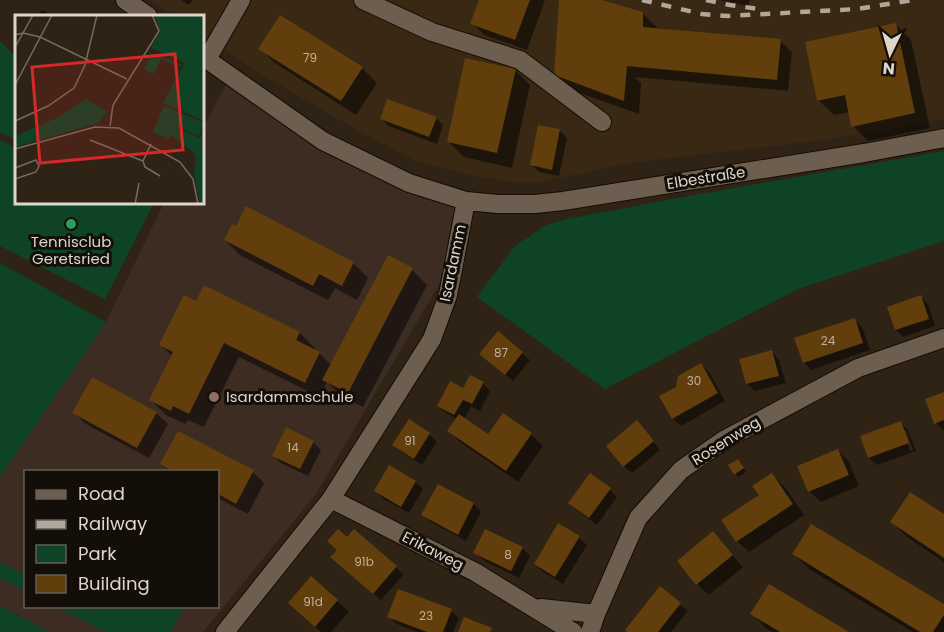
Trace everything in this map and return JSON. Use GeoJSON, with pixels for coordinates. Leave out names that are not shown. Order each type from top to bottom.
{"type":"FeatureCollection","features":[{"type":"Feature","properties":{"kind":"street"},"geometry":{"type":"LineString","coordinates":[[125,0],[147,15]]}},
{"type":"Feature","properties":{"kind":"street"},"geometry":{"type":"LineString","coordinates":[[241,0],[205,58],[323,141],[409,183],[466,201]]}},
{"type":"Feature","properties":{"kind":"street"},"geometry":{"type":"LineString","coordinates":[[363,0],[432,33],[520,60],[602,122]]}},
{"type":"Feature","properties":{"kind":"street","name":"Elbestraße"},"geometry":{"type":"LineString","coordinates":[[466,201],[535,204],[563,201],[944,138]]}},
{"type":"Feature","properties":{"kind":"street","name":"Isardamm"},"geometry":{"type":"LineString","coordinates":[[225,632],[331,499],[432,339],[448,295],[466,201]]}},
{"type":"Feature","properties":{"kind":"street","name":"Rosenweg"},"geometry":{"type":"LineString","coordinates":[[590,632],[638,518],[681,470],[724,440],[858,368],[944,338]]}},
{"type":"Feature","properties":{"kind":"street","name":"Erikaweg"},"geometry":{"type":"LineString","coordinates":[[331,499],[475,572],[573,632]]}},
{"type":"Feature","properties":{"kind":"street","name":"Erikaweg"},"geometry":{"type":"LineString","coordinates":[[532,606],[596,614]]}},
{"type":"Feature","properties":{"kind":"shaded area"},"geometry":{"type":"Polygon","coordinates":[[[150,0],[944,0],[944,119],[832,139],[630,163],[541,182],[519,183],[469,175],[416,161],[355,129],[259,73],[204,36],[204,15],[173,15],[150,0]]]}},
{"type":"Feature","properties":{"kind":"shaded area","name":"Isardammschule"},"geometry":{"type":"Polygon","coordinates":[[[227,83],[456,206],[443,278],[316,494],[203,632],[49,632],[0,606],[0,477],[106,322],[164,204],[204,204],[204,125],[227,83]]]}},
{"type":"Feature","properties":{"kind":"green space"},"geometry":{"type":"Polygon","coordinates":[[[0,41],[15,56],[15,140],[0,132],[0,41]]]}},
{"type":"Feature","properties":{"kind":"green space","name":"Tennisclub Geretsried"},"geometry":{"type":"Polygon","coordinates":[[[0,140],[15,148],[15,204],[153,204],[105,299],[0,246],[0,140]]]}},
{"type":"Feature","properties":{"kind":"green space"},"geometry":{"type":"Polygon","coordinates":[[[944,151],[944,241],[798,289],[605,389],[477,297],[515,246],[546,225],[677,198],[944,151]]]}},
{"type":"Feature","properties":{"kind":"green space"},"geometry":{"type":"Polygon","coordinates":[[[0,263],[106,322],[0,477],[0,263]]]}},
{"type":"Feature","properties":{"kind":"green space"},"geometry":{"type":"Polygon","coordinates":[[[0,562],[24,574],[24,590],[0,578],[0,562]]]}},
{"type":"Feature","properties":{"kind":"green space"},"geometry":{"type":"Polygon","coordinates":[[[0,606],[49,632],[0,632],[0,606]]]}},
{"type":"Feature","properties":{"kind":"green space"},"geometry":{"type":"Polygon","coordinates":[[[58,608],[90,608],[98,611],[100,608],[183,608],[171,632],[107,632],[58,608]]]}},
{"type":"Feature","properties":{"kind":"building"},"geometry":{"type":"Polygon","coordinates":[[[479,0],[530,0],[515,40],[470,24],[479,0]]]}},
{"type":"Feature","properties":{"kind":"building"},"geometry":{"type":"Polygon","coordinates":[[[559,0],[602,0],[643,12],[643,27],[781,39],[777,80],[627,66],[624,101],[554,75],[559,0]]]}},
{"type":"Feature","properties":{"kind":"building"},"geometry":{"type":"Polygon","coordinates":[[[280,15],[363,67],[341,101],[258,49],[280,15]]]}},
{"type":"Feature","properties":{"kind":"building"},"geometry":{"type":"Polygon","coordinates":[[[896,23],[915,113],[851,127],[845,95],[817,101],[805,42],[896,23]]]}},
{"type":"Feature","properties":{"kind":"building"},"geometry":{"type":"Polygon","coordinates":[[[465,58],[516,69],[497,153],[447,142],[465,58]]]}},
{"type":"Feature","properties":{"kind":"building"},"geometry":{"type":"Polygon","coordinates":[[[387,99],[437,117],[429,137],[380,119],[387,99]]]}},
{"type":"Feature","properties":{"kind":"building"},"geometry":{"type":"Polygon","coordinates":[[[538,125],[560,129],[552,170],[530,165],[538,125]]]}},
{"type":"Feature","properties":{"kind":"building"},"geometry":{"type":"Polygon","coordinates":[[[246,206],[354,262],[342,286],[319,274],[313,286],[224,240],[232,224],[236,226],[246,206]]]}},
{"type":"Feature","properties":{"kind":"building"},"geometry":{"type":"Polygon","coordinates":[[[388,255],[413,268],[348,393],[322,380],[388,255]]]}},
{"type":"Feature","properties":{"kind":"building"},"geometry":{"type":"Polygon","coordinates":[[[204,285],[300,332],[296,340],[320,352],[305,383],[224,343],[189,414],[173,406],[171,411],[149,400],[173,352],[159,345],[184,295],[196,301],[204,285]]]}},
{"type":"Feature","properties":{"kind":"building"},"geometry":{"type":"Polygon","coordinates":[[[921,295],[929,319],[895,330],[887,307],[921,295]]]}},
{"type":"Feature","properties":{"kind":"building"},"geometry":{"type":"Polygon","coordinates":[[[855,318],[863,343],[803,363],[794,338],[855,318]]]}},
{"type":"Feature","properties":{"kind":"building"},"geometry":{"type":"Polygon","coordinates":[[[498,331],[523,352],[505,375],[479,354],[498,331]]]}},
{"type":"Feature","properties":{"kind":"building"},"geometry":{"type":"Polygon","coordinates":[[[772,350],[779,376],[746,384],[739,359],[772,350]]]}},
{"type":"Feature","properties":{"kind":"building"},"geometry":{"type":"Polygon","coordinates":[[[701,363],[718,393],[672,419],[659,396],[676,387],[678,376],[701,363]]]}},
{"type":"Feature","properties":{"kind":"building"},"geometry":{"type":"Polygon","coordinates":[[[470,375],[484,382],[472,404],[463,400],[454,415],[437,406],[450,381],[463,388],[470,375]]]}},
{"type":"Feature","properties":{"kind":"building"},"geometry":{"type":"Polygon","coordinates":[[[92,377],[157,412],[137,448],[72,413],[92,377]]]}},
{"type":"Feature","properties":{"kind":"building"},"geometry":{"type":"Polygon","coordinates":[[[944,392],[944,420],[934,424],[925,399],[944,392]]]}},
{"type":"Feature","properties":{"kind":"building"},"geometry":{"type":"Polygon","coordinates":[[[503,413],[532,433],[506,471],[447,431],[459,414],[488,434],[503,413]]]}},
{"type":"Feature","properties":{"kind":"building"},"geometry":{"type":"Polygon","coordinates":[[[409,419],[430,433],[414,459],[392,445],[409,419]]]}},
{"type":"Feature","properties":{"kind":"building"},"geometry":{"type":"Polygon","coordinates":[[[637,420],[654,441],[623,467],[606,446],[637,420]]]}},
{"type":"Feature","properties":{"kind":"building"},"geometry":{"type":"Polygon","coordinates":[[[901,421],[909,443],[868,458],[860,436],[901,421]]]}},
{"type":"Feature","properties":{"kind":"building"},"geometry":{"type":"Polygon","coordinates":[[[286,427],[314,441],[300,469],[272,456],[286,427]]]}},
{"type":"Feature","properties":{"kind":"building"},"geometry":{"type":"Polygon","coordinates":[[[178,431],[254,470],[236,504],[219,495],[219,470],[170,470],[160,464],[178,431]]]}},
{"type":"Feature","properties":{"kind":"building"},"geometry":{"type":"Polygon","coordinates":[[[838,449],[849,475],[808,492],[797,466],[838,449]]]}},
{"type":"Feature","properties":{"kind":"building"},"geometry":{"type":"Polygon","coordinates":[[[738,459],[744,468],[734,475],[728,465],[738,459]]]}},
{"type":"Feature","properties":{"kind":"building"},"geometry":{"type":"Polygon","coordinates":[[[389,465],[416,481],[401,507],[374,491],[389,465]]]}},
{"type":"Feature","properties":{"kind":"building"},"geometry":{"type":"Polygon","coordinates":[[[590,473],[611,488],[589,518],[568,503],[590,473]]]}},
{"type":"Feature","properties":{"kind":"building"},"geometry":{"type":"Polygon","coordinates":[[[772,473],[793,504],[736,542],[721,520],[759,495],[752,486],[772,473]]]}},
{"type":"Feature","properties":{"kind":"building"},"geometry":{"type":"Polygon","coordinates":[[[438,484],[474,503],[458,535],[421,515],[438,484]]]}},
{"type":"Feature","properties":{"kind":"building"},"geometry":{"type":"Polygon","coordinates":[[[910,492],[944,514],[944,558],[890,522],[910,492]]]}},
{"type":"Feature","properties":{"kind":"building"},"geometry":{"type":"Polygon","coordinates":[[[558,523],[580,536],[555,577],[534,564],[558,523]]]}},
{"type":"Feature","properties":{"kind":"building"},"geometry":{"type":"Polygon","coordinates":[[[811,524],[944,604],[944,615],[933,632],[920,632],[792,554],[811,524]]]}},
{"type":"Feature","properties":{"kind":"building"},"geometry":{"type":"Polygon","coordinates":[[[338,529],[347,537],[354,529],[397,566],[373,594],[330,557],[337,550],[327,541],[338,529]]]}},
{"type":"Feature","properties":{"kind":"building"},"geometry":{"type":"Polygon","coordinates":[[[485,529],[523,547],[511,571],[473,553],[485,529]]]}},
{"type":"Feature","properties":{"kind":"building"},"geometry":{"type":"Polygon","coordinates":[[[713,531],[733,555],[696,585],[677,561],[713,531]]]}},
{"type":"Feature","properties":{"kind":"building"},"geometry":{"type":"Polygon","coordinates":[[[311,576],[338,600],[315,627],[288,603],[311,576]]]}},
{"type":"Feature","properties":{"kind":"building"},"geometry":{"type":"Polygon","coordinates":[[[769,584],[849,632],[780,632],[750,614],[769,584]]]}},
{"type":"Feature","properties":{"kind":"building"},"geometry":{"type":"Polygon","coordinates":[[[660,586],[681,603],[658,632],[627,632],[625,630],[660,586]]]}},
{"type":"Feature","properties":{"kind":"building"},"geometry":{"type":"Polygon","coordinates":[[[398,589],[452,609],[443,632],[427,632],[387,617],[398,589]]]}},
{"type":"Feature","properties":{"kind":"building"},"geometry":{"type":"Polygon","coordinates":[[[464,617],[492,628],[490,632],[458,632],[464,617]]]}},
{"type":"Feature","properties":{"kind":"railway"},"geometry":{"type":"LineString","coordinates":[[642,0],[702,14],[728,16],[857,9],[913,0]]}},
{"type":"Feature","properties":{"kind":"railway"},"geometry":{"type":"LineString","coordinates":[[706,0],[759,9]]}},
{"type":"Feature","properties":{"kind":"place","name":"Tennisclub Geretsried"},"geometry":{"type":"Point","coordinates":[71,224]}},
{"type":"Feature","properties":{"kind":"place","name":"Isardammschule"},"geometry":{"type":"Point","coordinates":[214,397]}}]}
